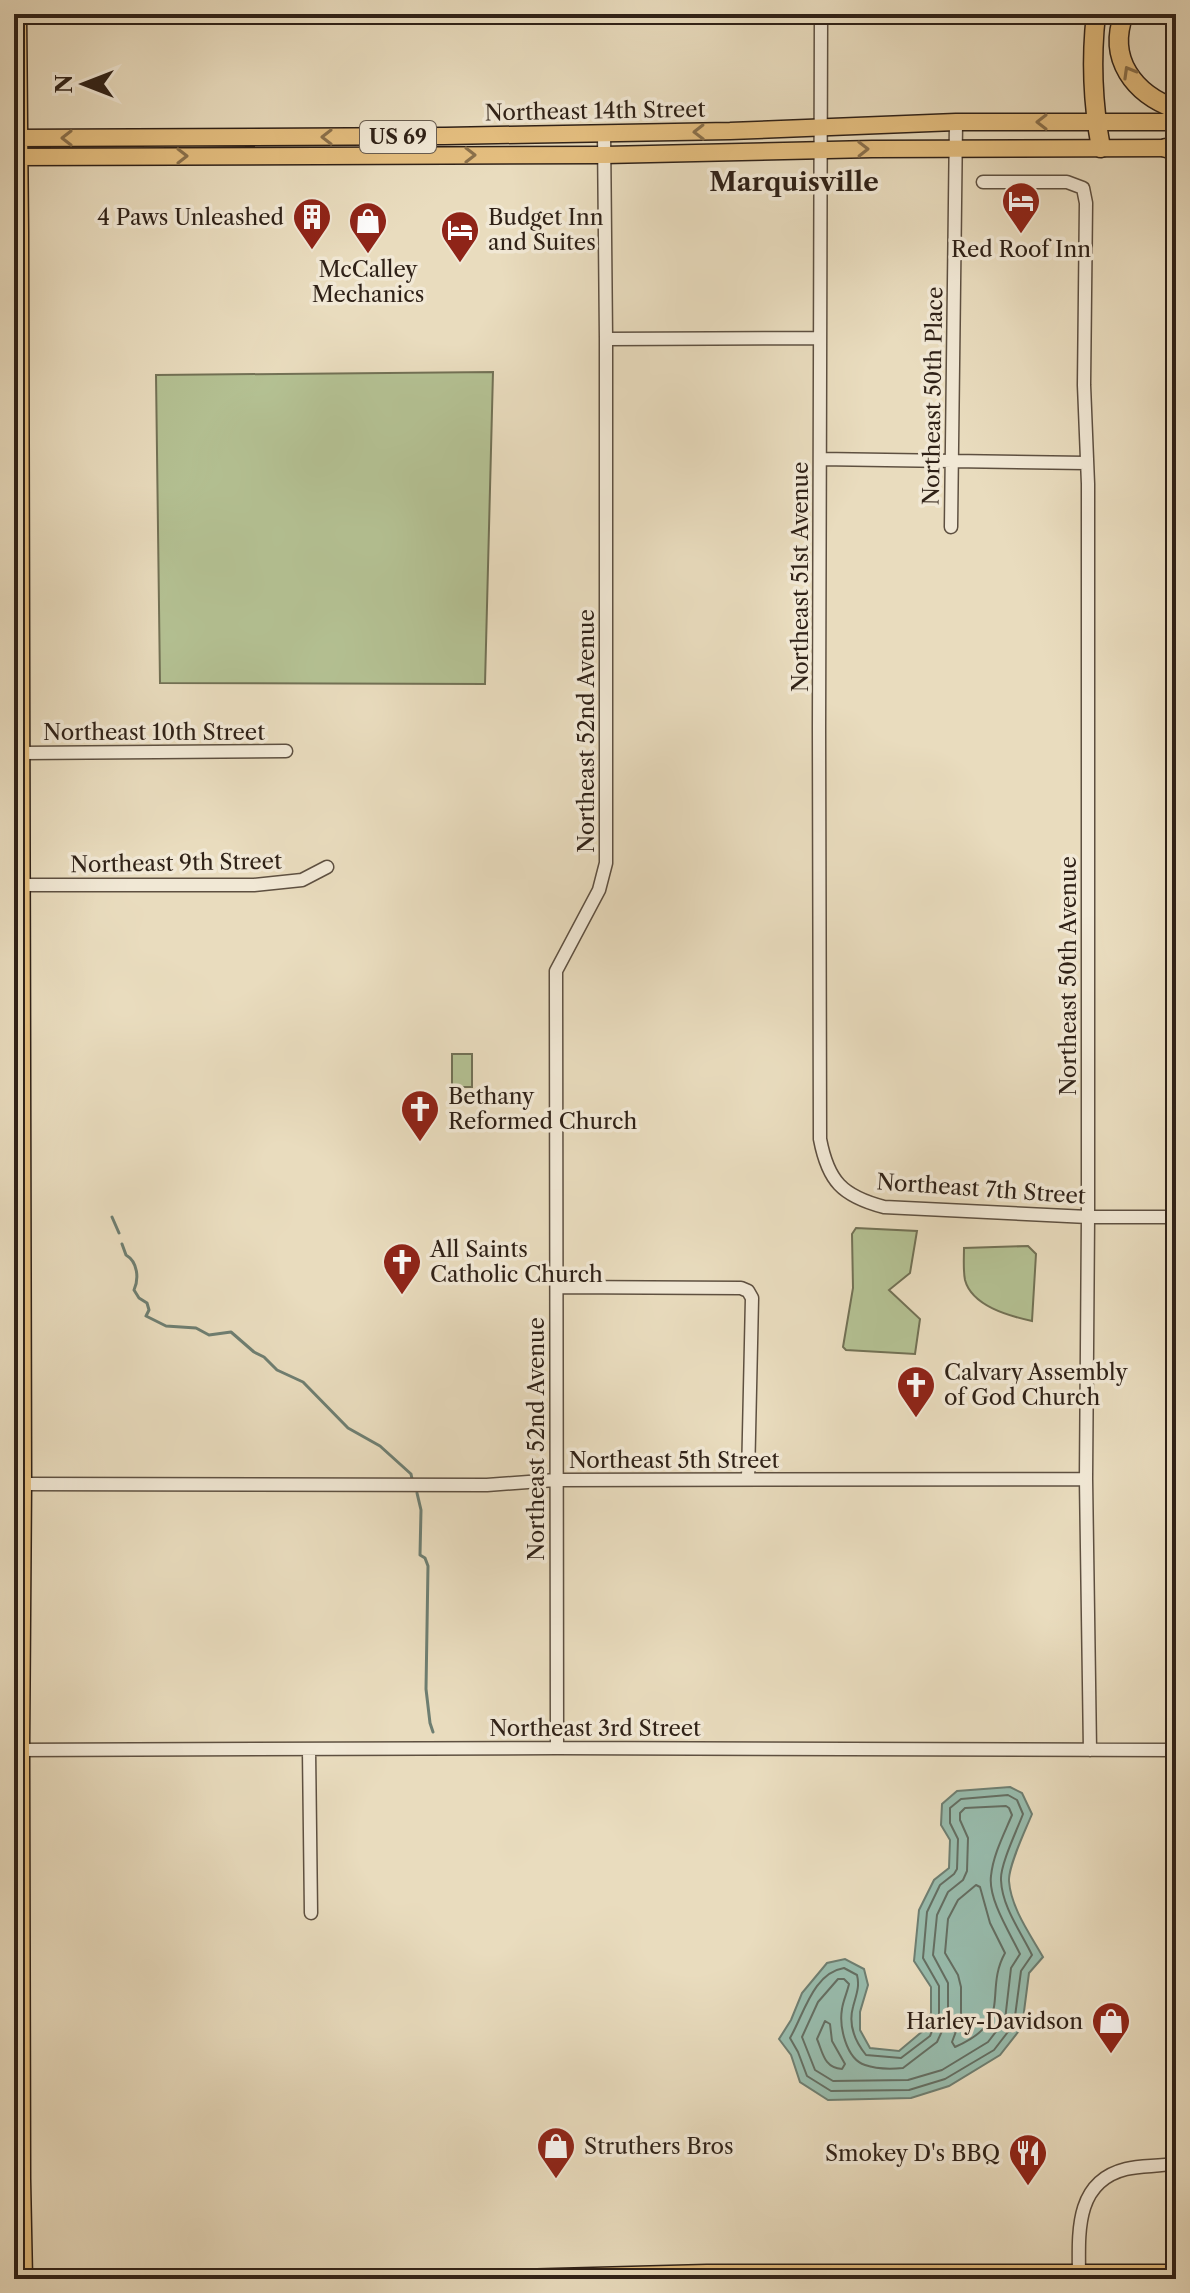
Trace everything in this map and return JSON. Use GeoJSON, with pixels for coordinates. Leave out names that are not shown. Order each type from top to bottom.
{"type":"FeatureCollection","features":[{"type":"Feature","properties":{"kind":"highway"},"geometry":{"type":"LineString","coordinates":[[1096,14],[1096,122],[1101,148]]}},
{"type":"Feature","properties":{"kind":"highway"},"geometry":{"type":"LineString","coordinates":[[1124,14],[1119,46],[1127,71],[1151,98],[1176,109]]}},
{"type":"Feature","properties":{"kind":"main road"},"geometry":{"type":"LineString","coordinates":[[18,14],[22,753],[18,1380],[23,1484],[17,1750],[18,2179],[24,2279]]}},
{"type":"Feature","properties":{"kind":"main road","name":"Northeast 14th Street"},"geometry":{"type":"LineString","coordinates":[[17,138],[604,134],[956,122],[1176,122]]}},
{"type":"Feature","properties":{"kind":"main road","name":"Northeast 14th Street"},"geometry":{"type":"LineString","coordinates":[[17,157],[605,155],[956,148],[1173,148]]}},
{"type":"Feature","properties":{"kind":"main road"},"geometry":{"type":"LineString","coordinates":[[481,2279],[1176,2273]]}},
{"type":"Feature","properties":{"kind":"street","name":"Northeast 51st Avenue"},"geometry":{"type":"LineString","coordinates":[[820,1139],[821,14]]}},
{"type":"Feature","properties":{"kind":"street","name":"Northeast 50th Place"},"geometry":{"type":"LineString","coordinates":[[951,527],[956,122]]}},
{"type":"Feature","properties":{"kind":"street","name":"Northeast 52nd Avenue"},"geometry":{"type":"LineString","coordinates":[[557,1748],[556,971],[599,890],[606,863],[604,134]]}},
{"type":"Feature","properties":{"kind":"street","name":"Northeast 50th Avenue"},"geometry":{"type":"LineString","coordinates":[[983,182],[1074,183],[1083,188],[1086,203],[1086,1479],[1090,1750]]}},
{"type":"Feature","properties":{"kind":"street"},"geometry":{"type":"LineString","coordinates":[[606,339],[820,338]]}},
{"type":"Feature","properties":{"kind":"street"},"geometry":{"type":"LineString","coordinates":[[820,459],[1086,463]]}},
{"type":"Feature","properties":{"kind":"street","name":"Northeast 10th Street"},"geometry":{"type":"LineString","coordinates":[[22,753],[286,751]]}},
{"type":"Feature","properties":{"kind":"street","name":"Northeast 9th Street"},"geometry":{"type":"LineString","coordinates":[[22,885],[265,884],[302,880],[327,867]]}},
{"type":"Feature","properties":{"kind":"street","name":"Northeast 7th Street"},"geometry":{"type":"LineString","coordinates":[[820,1139],[830,1175],[853,1196],[867,1202],[894,1207],[1088,1217],[1176,1217]]}},
{"type":"Feature","properties":{"kind":"street"},"geometry":{"type":"LineString","coordinates":[[557,1287],[741,1288],[748,1291],[752,1298],[748,1479]]}},
{"type":"Feature","properties":{"kind":"street","name":"Northeast 5th Street"},"geometry":{"type":"LineString","coordinates":[[23,1484],[487,1485],[555,1480],[1086,1479]]}},
{"type":"Feature","properties":{"kind":"street","name":"Northeast 3rd Street"},"geometry":{"type":"LineString","coordinates":[[17,1750],[1176,1750]]}},
{"type":"Feature","properties":{"kind":"street"},"geometry":{"type":"LineString","coordinates":[[309,1750],[311,1913]]}},
{"type":"Feature","properties":{"kind":"street"},"geometry":{"type":"LineString","coordinates":[[1079,2276],[1081,2216],[1095,2186],[1123,2169],[1176,2163]]}},
{"type":"Feature","properties":{"kind":"shaded area"},"geometry":{"type":"Polygon","coordinates":[[[493,372],[485,684],[160,683],[156,375],[493,372]]]}},
{"type":"Feature","properties":{"kind":"shaded area"},"geometry":{"type":"Polygon","coordinates":[[[452,1054],[472,1054],[472,1087],[452,1087],[452,1054]]]}},
{"type":"Feature","properties":{"kind":"shaded area"},"geometry":{"type":"Polygon","coordinates":[[[856,1228],[917,1231],[910,1273],[889,1290],[920,1319],[915,1354],[846,1350],[843,1347],[853,1288],[852,1234],[856,1228]]]}},
{"type":"Feature","properties":{"kind":"shaded area"},"geometry":{"type":"Polygon","coordinates":[[[1028,1246],[1036,1254],[1032,1321],[1003,1313],[983,1303],[969,1289],[964,1272],[964,1248],[1028,1246]]]}},
{"type":"Feature","properties":{"kind":"water"},"geometry":{"type":"Polygon","coordinates":[[[1010,1787],[1022,1793],[1032,1814],[1011,1866],[1009,1881],[1013,1901],[1043,1957],[1029,1973],[1022,2027],[1000,2055],[949,2086],[911,2098],[828,2100],[800,2082],[791,2055],[779,2039],[802,1993],[827,1963],[845,1959],[864,1969],[868,1985],[860,2012],[860,2030],[870,2048],[899,2051],[924,2030],[931,2013],[931,1987],[914,1961],[919,1910],[934,1880],[949,1868],[950,1840],[941,1825],[942,1804],[957,1791],[1010,1787]]]}},
{"type":"Feature","properties":{"kind":"waterway"},"geometry":{"type":"LineString","coordinates":[[112,1217],[119,1233]]}},
{"type":"Feature","properties":{"kind":"waterway"},"geometry":{"type":"LineString","coordinates":[[122,1244],[135,1266],[137,1281],[134,1290],[147,1303],[149,1310],[146,1316],[166,1326],[196,1328],[209,1335],[231,1332],[277,1370],[303,1382],[348,1428],[380,1446],[411,1474],[412,1479]]}},
{"type":"Feature","properties":{"kind":"waterway"},"geometry":{"type":"LineString","coordinates":[[417,1493],[421,1510],[420,1555],[428,1566],[426,1689],[433,1732]]}},
{"type":"Feature","properties":{"kind":"place","name":"Red Roof Inn"},"geometry":{"type":"Point","coordinates":[1021,235]}},
{"type":"Feature","properties":{"kind":"place","name":"4 Paws Unleashed"},"geometry":{"type":"Point","coordinates":[312,251]}},
{"type":"Feature","properties":{"kind":"place","name":"McCalley Mechanics"},"geometry":{"type":"Point","coordinates":[368,255]}},
{"type":"Feature","properties":{"kind":"place","name":"Budget Inn and Suites"},"geometry":{"type":"Point","coordinates":[460,264]}},
{"type":"Feature","properties":{"kind":"place","name":"Bethany Reformed Church"},"geometry":{"type":"Point","coordinates":[420,1143]}},
{"type":"Feature","properties":{"kind":"place","name":"All Saints Catholic Church"},"geometry":{"type":"Point","coordinates":[402,1296]}},
{"type":"Feature","properties":{"kind":"place","name":"Calvary Assembly of God Church"},"geometry":{"type":"Point","coordinates":[916,1419]}},
{"type":"Feature","properties":{"kind":"place","name":"Harley-Davidson"},"geometry":{"type":"Point","coordinates":[1111,2055]}},
{"type":"Feature","properties":{"kind":"place","name":"Struthers Bros"},"geometry":{"type":"Point","coordinates":[556,2180]}},
{"type":"Feature","properties":{"kind":"place","name":"Smokey D's BBQ"},"geometry":{"type":"Point","coordinates":[1028,2187]}},
{"type":"Feature","properties":{"kind":"district","name":"Marquisville"},"geometry":{"type":"Point","coordinates":[794,182]}}]}
